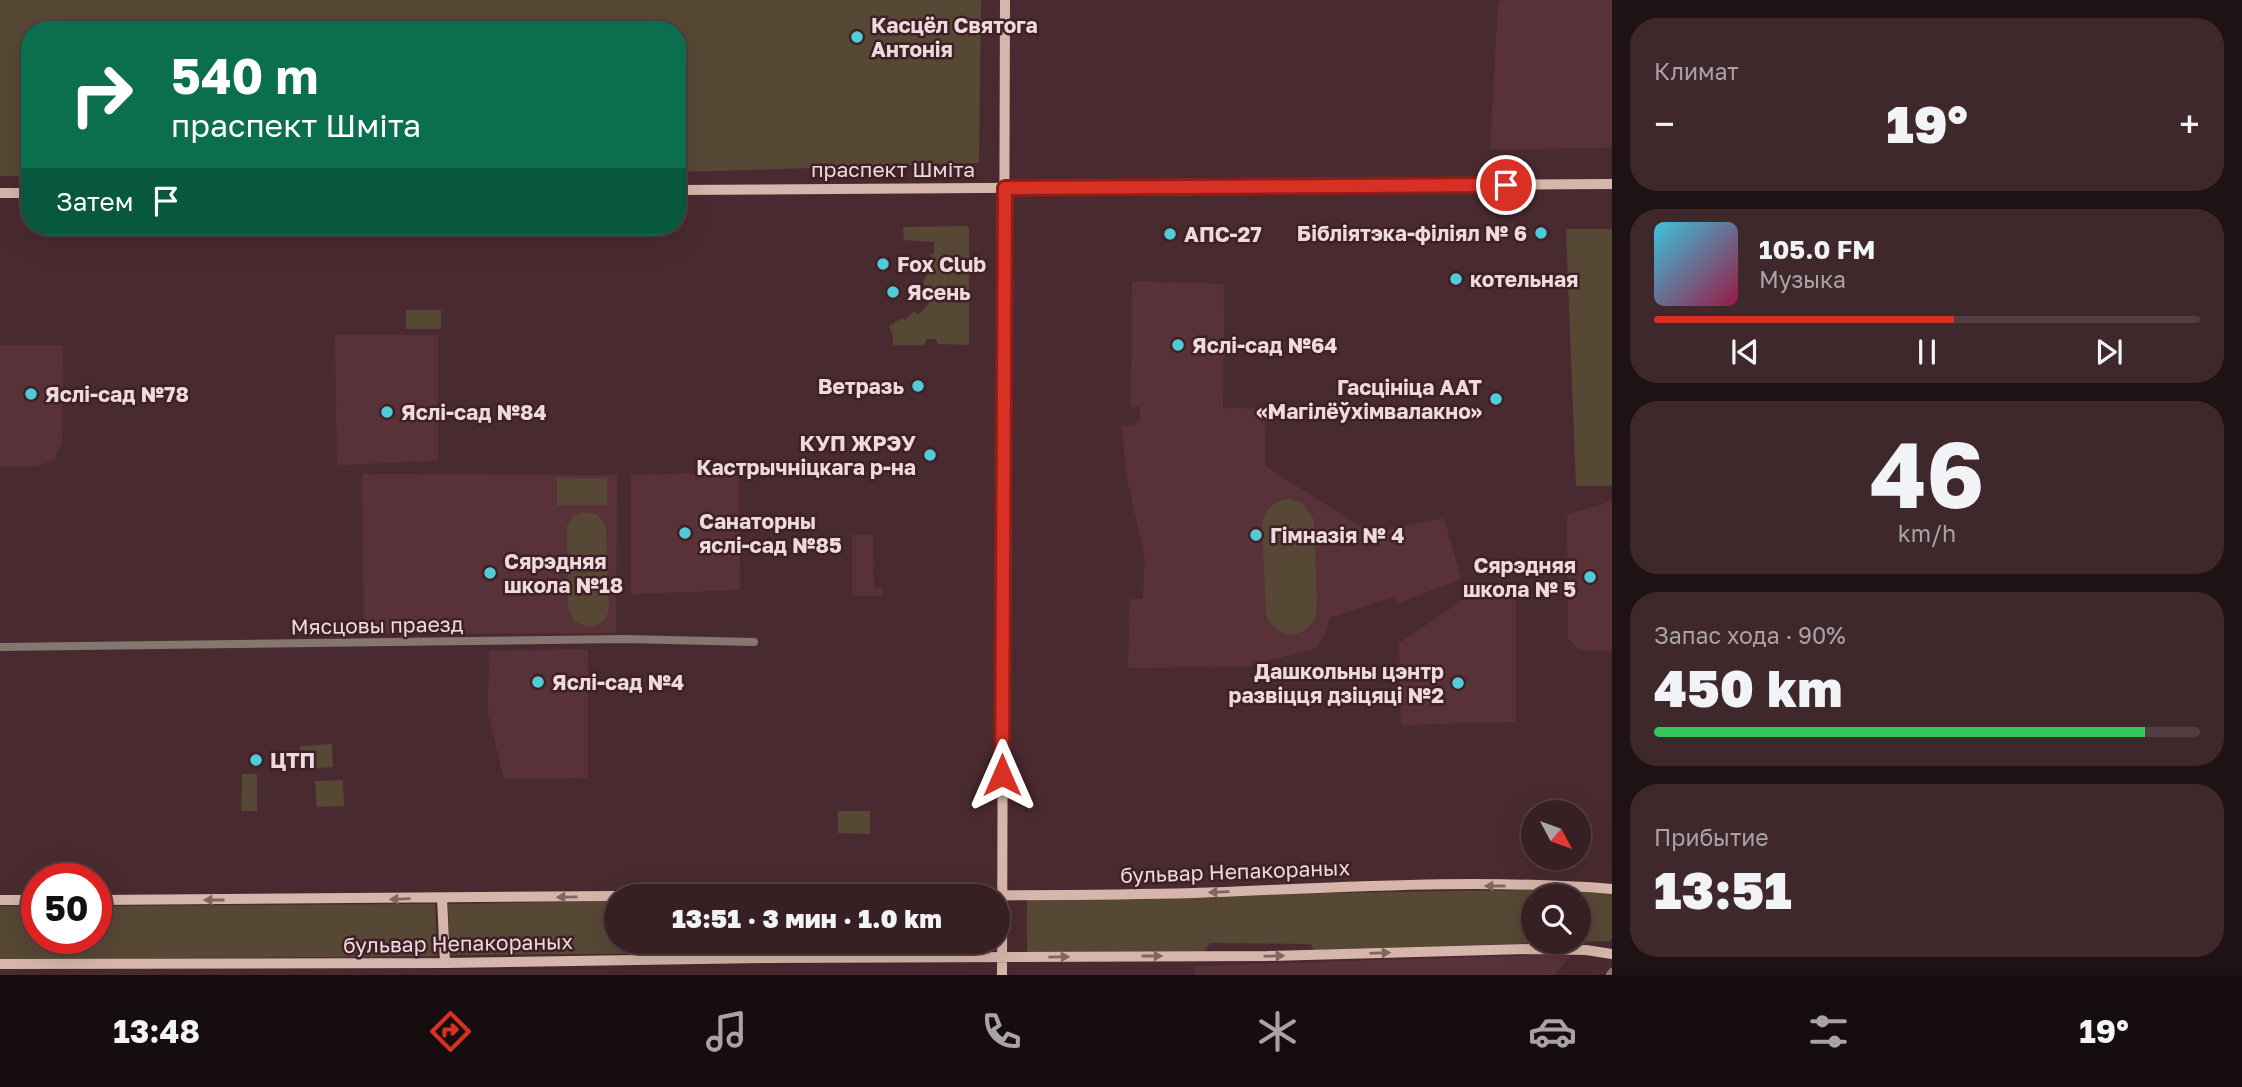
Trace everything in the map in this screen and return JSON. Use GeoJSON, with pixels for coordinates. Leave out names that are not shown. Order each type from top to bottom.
{"type":"FeatureCollection","features":[{"type":"Feature","properties":{"kind":"main road"},"geometry":{"type":"LineString","coordinates":[[1002,884],[1006,0]]}},
{"type":"Feature","properties":{"kind":"main road","name":"праспект Шміта"},"geometry":{"type":"LineString","coordinates":[[686,190],[1612,184]]}},
{"type":"Feature","properties":{"kind":"main road"},"geometry":{"type":"LineString","coordinates":[[0,193],[21,193]]}},
{"type":"Feature","properties":{"kind":"main road","name":"бульвар Непакораных"},"geometry":{"type":"LineString","coordinates":[[1010,894],[1192,893],[1375,886],[1563,885],[1612,889]]}},
{"type":"Feature","properties":{"kind":"main road"},"geometry":{"type":"LineString","coordinates":[[112,900],[604,896]]}},
{"type":"Feature","properties":{"kind":"main road"},"geometry":{"type":"LineString","coordinates":[[442,898],[445,963]]}},
{"type":"Feature","properties":{"kind":"main road"},"geometry":{"type":"LineString","coordinates":[[0,900],[21,900]]}},
{"type":"Feature","properties":{"kind":"main road","name":"бульвар Непакораных"},"geometry":{"type":"LineString","coordinates":[[0,964],[1267,956],[1529,949],[1586,950],[1612,954]]}},
{"type":"Feature","properties":{"kind":"main road"},"geometry":{"type":"LineString","coordinates":[[1001,954],[1002,975]]}},
{"type":"Feature","properties":{"kind":"street","name":"Мясцовы праезд"},"geometry":{"type":"LineString","coordinates":[[0,648],[618,639],[754,642]]}},
{"type":"Feature","properties":{"kind":"shaded area"},"geometry":{"type":"Polygon","coordinates":[[[0,0],[981,0],[979,163],[686,172],[686,21],[21,21],[21,176],[0,176],[0,0]]]}},
{"type":"Feature","properties":{"kind":"shaded area"},"geometry":{"type":"Polygon","coordinates":[[[1501,0],[1612,0],[1612,148],[1490,149],[1498,4],[1501,0]]]}},
{"type":"Feature","properties":{"kind":"shaded area"},"geometry":{"type":"Polygon","coordinates":[[[967,226],[969,345],[938,344],[935,339],[927,339],[924,345],[893,345],[889,326],[902,318],[905,320],[914,311],[918,315],[930,302],[923,282],[933,266],[930,255],[934,253],[934,242],[904,240],[903,227],[967,226]]]}},
{"type":"Feature","properties":{"kind":"shaded area"},"geometry":{"type":"Polygon","coordinates":[[[1566,229],[1612,229],[1612,486],[1576,486],[1566,229]]]}},
{"type":"Feature","properties":{"kind":"shaded area"},"geometry":{"type":"Polygon","coordinates":[[[1132,281],[1224,284],[1223,408],[1264,409],[1266,467],[1372,533],[1444,518],[1461,579],[1397,604],[1393,597],[1329,618],[1327,630],[1317,648],[1246,667],[1128,668],[1130,599],[1143,599],[1145,559],[1126,474],[1122,426],[1135,425],[1135,421],[1139,421],[1140,407],[1131,407],[1132,281]]]}},
{"type":"Feature","properties":{"kind":"shaded area"},"geometry":{"type":"Polygon","coordinates":[[[406,310],[441,310],[441,329],[406,329],[406,310]]]}},
{"type":"Feature","properties":{"kind":"shaded area","name":"Яслі-сад №84"},"geometry":{"type":"Polygon","coordinates":[[[335,335],[438,335],[438,461],[337,465],[335,335]]]}},
{"type":"Feature","properties":{"kind":"shaded area","name":"Яслі-сад №78"},"geometry":{"type":"Polygon","coordinates":[[[0,345],[63,345],[62,442],[54,460],[38,466],[0,466],[0,345]]]}},
{"type":"Feature","properties":{"kind":"shaded area","name":"Санаторны яслі-сад №85"},"geometry":{"type":"Polygon","coordinates":[[[739,472],[740,590],[631,594],[631,475],[739,472]]]}},
{"type":"Feature","properties":{"kind":"shaded area","name":"Сярэдняя школа №18"},"geometry":{"type":"Polygon","coordinates":[[[362,474],[617,475],[616,633],[364,634],[362,474]]]}},
{"type":"Feature","properties":{"kind":"shaded area"},"geometry":{"type":"Polygon","coordinates":[[[557,478],[607,478],[607,505],[557,505],[557,478]]]}},
{"type":"Feature","properties":{"kind":"shaded area"},"geometry":{"type":"Polygon","coordinates":[[[1289,499],[1302,503],[1314,520],[1317,610],[1308,627],[1293,634],[1277,630],[1266,614],[1262,524],[1271,506],[1289,499]]]}},
{"type":"Feature","properties":{"kind":"shaded area","name":"Сярэдняя школа № 5"},"geometry":{"type":"Polygon","coordinates":[[[1612,501],[1612,652],[1579,650],[1568,639],[1567,515],[1612,501]]]}},
{"type":"Feature","properties":{"kind":"shaded area"},"geometry":{"type":"Polygon","coordinates":[[[582,512],[597,514],[606,527],[609,608],[606,618],[598,625],[588,627],[574,621],[568,607],[567,526],[573,517],[582,512]]]}},
{"type":"Feature","properties":{"kind":"shaded area"},"geometry":{"type":"Polygon","coordinates":[[[852,535],[873,535],[874,588],[882,588],[882,596],[852,596],[852,535]]]}},
{"type":"Feature","properties":{"kind":"shaded area","name":"Дашкольны цэнтр развіцця дзіцяці №2"},"geometry":{"type":"Polygon","coordinates":[[[1516,588],[1516,722],[1401,725],[1399,643],[1470,595],[1516,588]]]}},
{"type":"Feature","properties":{"kind":"shaded area","name":"Яслі-сад №4"},"geometry":{"type":"Polygon","coordinates":[[[588,649],[588,778],[504,779],[488,714],[489,651],[588,649]]]}},
{"type":"Feature","properties":{"kind":"shaded area"},"geometry":{"type":"Polygon","coordinates":[[[332,744],[333,767],[301,769],[300,746],[332,744]]]}},
{"type":"Feature","properties":{"kind":"shaded area"},"geometry":{"type":"Polygon","coordinates":[[[242,774],[257,774],[257,811],[241,811],[242,774]]]}},
{"type":"Feature","properties":{"kind":"shaded area"},"geometry":{"type":"Polygon","coordinates":[[[343,780],[344,806],[317,807],[315,781],[343,780]]]}},
{"type":"Feature","properties":{"kind":"shaded area"},"geometry":{"type":"Polygon","coordinates":[[[838,811],[870,811],[870,834],[838,833],[838,811]]]}},
{"type":"Feature","properties":{"kind":"shaded area"},"geometry":{"type":"Polygon","coordinates":[[[1591,889],[1603,889],[1612,895],[1612,939],[1591,942],[1591,889]]]}},
{"type":"Feature","properties":{"kind":"shaded area"},"geometry":{"type":"Polygon","coordinates":[[[1521,890],[1521,944],[1314,950],[1311,944],[1210,943],[1204,952],[1027,953],[1027,897],[1521,890]]]}},
{"type":"Feature","properties":{"kind":"shaded area"},"geometry":{"type":"Polygon","coordinates":[[[604,901],[604,954],[450,955],[448,904],[604,901]]]}},
{"type":"Feature","properties":{"kind":"shaded area"},"geometry":{"type":"Polygon","coordinates":[[[435,904],[437,956],[0,960],[0,906],[21,906],[21,954],[112,954],[112,906],[435,904]]]}},
{"type":"Feature","properties":{"kind":"shaded area"},"geometry":{"type":"Polygon","coordinates":[[[1572,954],[1555,975],[1195,975],[1195,966],[1572,954]]]}},
{"type":"Feature","properties":{"kind":"place","name":"Касцёл Святога Антонія"},"geometry":{"type":"Point","coordinates":[857,37]}},
{"type":"Feature","properties":{"kind":"place","name":"Бібліятэка-філіял № 6"},"geometry":{"type":"Point","coordinates":[1541,233]}},
{"type":"Feature","properties":{"kind":"place","name":"АПС-27"},"geometry":{"type":"Point","coordinates":[1170,234]}},
{"type":"Feature","properties":{"kind":"place","name":"Fox Club"},"geometry":{"type":"Point","coordinates":[883,264]}},
{"type":"Feature","properties":{"kind":"place","name":"котельная"},"geometry":{"type":"Point","coordinates":[1456,279]}},
{"type":"Feature","properties":{"kind":"place","name":"Ясень"},"geometry":{"type":"Point","coordinates":[893,292]}},
{"type":"Feature","properties":{"kind":"place","name":"Яслі-сад №64"},"geometry":{"type":"Point","coordinates":[1178,345]}},
{"type":"Feature","properties":{"kind":"place","name":"Ветразь"},"geometry":{"type":"Point","coordinates":[918,386]}},
{"type":"Feature","properties":{"kind":"place","name":"Яслі-сад №78"},"geometry":{"type":"Point","coordinates":[31,394]}},
{"type":"Feature","properties":{"kind":"place","name":"Гасцініца ААТ «Магілёўхімвалакно»"},"geometry":{"type":"Point","coordinates":[1496,399]}},
{"type":"Feature","properties":{"kind":"place","name":"Яслі-сад №84"},"geometry":{"type":"Point","coordinates":[387,412]}},
{"type":"Feature","properties":{"kind":"place","name":"КУП ЖРЭУ Кастрычніцкага р-на"},"geometry":{"type":"Point","coordinates":[930,455]}},
{"type":"Feature","properties":{"kind":"place","name":"Санаторны яслі-сад №85"},"geometry":{"type":"Point","coordinates":[685,533]}},
{"type":"Feature","properties":{"kind":"place","name":"Гімназія № 4"},"geometry":{"type":"Point","coordinates":[1256,535]}},
{"type":"Feature","properties":{"kind":"place","name":"Сярэдняя школа №18"},"geometry":{"type":"Point","coordinates":[490,573]}},
{"type":"Feature","properties":{"kind":"place","name":"Сярэдняя школа № 5"},"geometry":{"type":"Point","coordinates":[1590,577]}},
{"type":"Feature","properties":{"kind":"place","name":"Яслі-сад №4"},"geometry":{"type":"Point","coordinates":[538,682]}},
{"type":"Feature","properties":{"kind":"place","name":"Дашкольны цэнтр развіцця дзіцяці №2"},"geometry":{"type":"Point","coordinates":[1458,683]}},
{"type":"Feature","properties":{"kind":"place","name":"ЦТП"},"geometry":{"type":"Point","coordinates":[256,760]}},
{"type":"Feature","properties":{"kind":"route"},"geometry":{"type":"LineString","coordinates":[[1002,775],[1005,188],[1506,185]]}}]}
